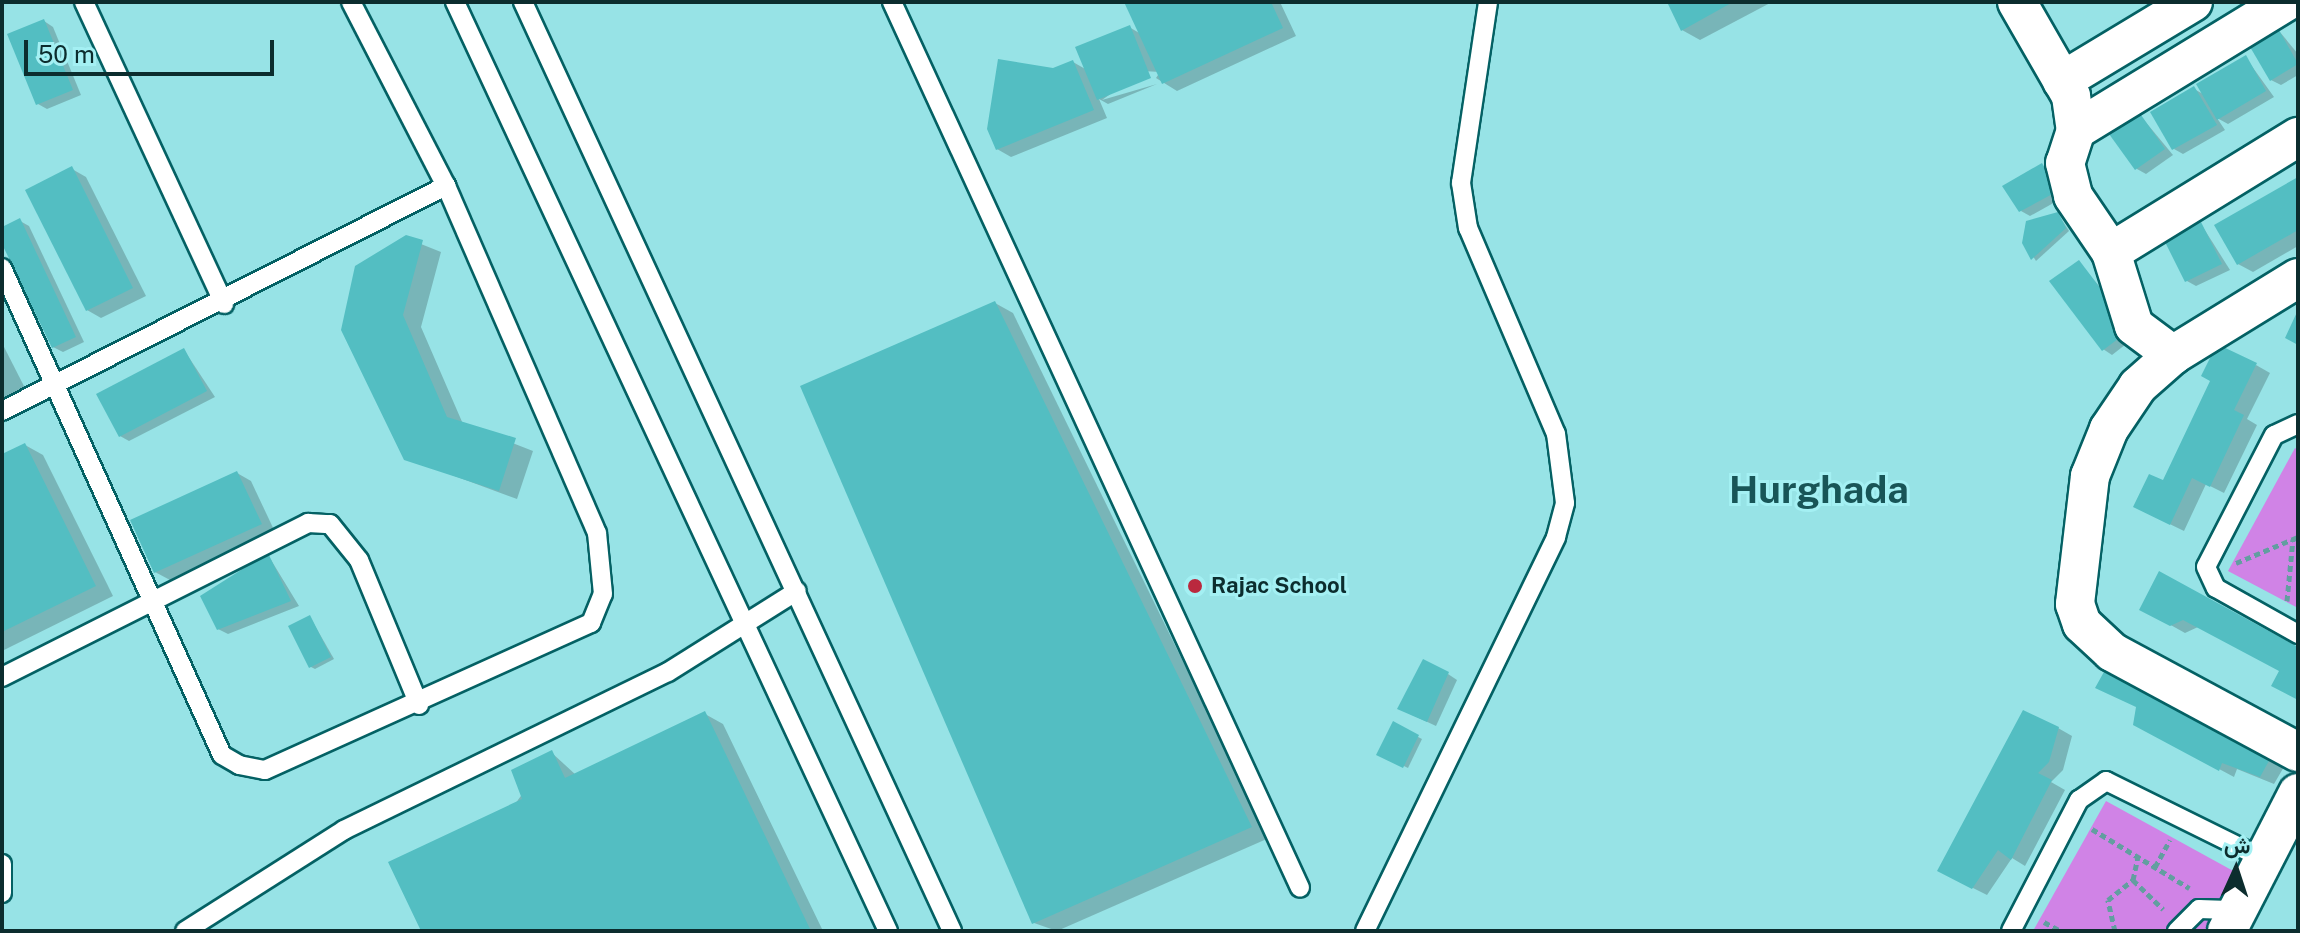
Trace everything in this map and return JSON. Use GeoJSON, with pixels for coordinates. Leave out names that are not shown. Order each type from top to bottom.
{"type":"FeatureCollection","features":[{"type":"Feature","properties":{"kind":"street"},"geometry":{"type":"LineString","coordinates":[[2017,2],[2062,81],[2076,130],[2067,180],[2111,252],[2134,326],[2173,355]]}},
{"type":"Feature","properties":{"kind":"street"},"geometry":{"type":"LineString","coordinates":[[2062,81],[2193,2]]}},
{"type":"Feature","properties":{"kind":"street"},"geometry":{"type":"LineString","coordinates":[[2076,130],[2288,9]]}},
{"type":"Feature","properties":{"kind":"street"},"geometry":{"type":"LineString","coordinates":[[2111,252],[2298,137]]}},
{"type":"Feature","properties":{"kind":"street"},"geometry":{"type":"LineString","coordinates":[[2294,285],[2173,355],[2138,386],[2095,464],[2075,604],[2082,624],[2112,652],[2298,752]]}},
{"type":"Feature","properties":{"kind":"street"},"geometry":{"type":"LineString","coordinates":[[2228,916],[2264,859],[2298,793]]}},
{"type":"Feature","properties":{"kind":"lane"},"geometry":{"type":"LineString","coordinates":[[84,2],[224,304]]}},
{"type":"Feature","properties":{"kind":"lane"},"geometry":{"type":"LineString","coordinates":[[2,268],[222,755],[239,765],[265,770],[419,705],[591,623],[603,594],[597,533],[446,186],[351,2]]}},
{"type":"Feature","properties":{"kind":"lane"},"geometry":{"type":"LineString","coordinates":[[455,2],[888,931]]}},
{"type":"Feature","properties":{"kind":"lane"},"geometry":{"type":"LineString","coordinates":[[523,2],[952,931]]}},
{"type":"Feature","properties":{"kind":"lane"},"geometry":{"type":"LineString","coordinates":[[892,2],[1300,888]]}},
{"type":"Feature","properties":{"kind":"lane"},"geometry":{"type":"LineString","coordinates":[[1365,931],[1556,537],[1565,503],[1556,434],[1468,228],[1461,183],[1488,2]]}},
{"type":"Feature","properties":{"kind":"lane"},"geometry":{"type":"LineString","coordinates":[[2,411],[224,304],[446,186]]}},
{"type":"Feature","properties":{"kind":"lane"},"geometry":{"type":"LineString","coordinates":[[2291,630],[2216,588],[2207,575],[2274,435],[2298,424]]}},
{"type":"Feature","properties":{"kind":"lane"},"geometry":{"type":"LineString","coordinates":[[2,677],[308,523],[330,524],[359,560],[419,705]]}},
{"type":"Feature","properties":{"kind":"lane"},"geometry":{"type":"LineString","coordinates":[[185,931],[344,830],[668,672],[797,591]]}},
{"type":"Feature","properties":{"kind":"lane"},"geometry":{"type":"LineString","coordinates":[[2011,931],[2085,791],[2117,782],[2264,859]]}},
{"type":"Feature","properties":{"kind":"lane"},"geometry":{"type":"LineString","coordinates":[[2,864],[2,893]]}},
{"type":"Feature","properties":{"kind":"lane"},"geometry":{"type":"LineString","coordinates":[[2177,931],[2199,909],[2228,916]]}},
{"type":"Feature","properties":{"kind":"path"},"geometry":{"type":"LineString","coordinates":[[2207,575],[2296,538],[2291,630]]}},
{"type":"Feature","properties":{"kind":"path"},"geometry":{"type":"LineString","coordinates":[[2071,816],[2228,916]]}},
{"type":"Feature","properties":{"kind":"path"},"geometry":{"type":"LineString","coordinates":[[2115,931],[2108,900],[2133,880],[2138,857]]}},
{"type":"Feature","properties":{"kind":"path"},"geometry":{"type":"LineString","coordinates":[[2133,880],[2158,896],[2159,921]]}},
{"type":"Feature","properties":{"kind":"shaded area"},"geometry":{"type":"Polygon","coordinates":[[[2295,448],[2298,450],[2298,608],[2228,571],[2295,448]]]}},
{"type":"Feature","properties":{"kind":"shaded area"},"geometry":{"type":"Polygon","coordinates":[[[2106,801],[2237,873],[2205,931],[2033,931],[2106,801]]]}},
{"type":"Feature","properties":{"kind":"building"},"geometry":{"type":"Polygon","coordinates":[[[1124,2],[1271,2],[1283,28],[1162,84],[1124,2]]]}},
{"type":"Feature","properties":{"kind":"building"},"geometry":{"type":"Polygon","coordinates":[[[1667,2],[1733,2],[1681,31],[1667,2]]]}},
{"type":"Feature","properties":{"kind":"building"},"geometry":{"type":"Polygon","coordinates":[[[44,19],[73,90],[36,105],[7,34],[44,19]]]}},
{"type":"Feature","properties":{"kind":"building"},"geometry":{"type":"Polygon","coordinates":[[[2275,23],[2298,64],[2270,81],[2246,40],[2275,23]]]}},
{"type":"Feature","properties":{"kind":"building"},"geometry":{"type":"Polygon","coordinates":[[[1130,25],[1151,78],[1097,100],[1075,47],[1130,25]]]}},
{"type":"Feature","properties":{"kind":"building"},"geometry":{"type":"Polygon","coordinates":[[[2246,55],[2266,91],[2217,120],[2196,84],[2246,55]]]}},
{"type":"Feature","properties":{"kind":"building"},"geometry":{"type":"Polygon","coordinates":[[[998,59],[1053,68],[1073,60],[1094,110],[996,150],[987,129],[998,59]]]}},
{"type":"Feature","properties":{"kind":"building"},"geometry":{"type":"Polygon","coordinates":[[[2194,86],[2217,125],[2172,150],[2150,112],[2194,86]]]}},
{"type":"Feature","properties":{"kind":"building"},"geometry":{"type":"Polygon","coordinates":[[[2134,105],[2165,149],[2135,170],[2104,127],[2134,105]]]}},
{"type":"Feature","properties":{"kind":"building"},"geometry":{"type":"Polygon","coordinates":[[[2042,163],[2058,191],[2019,212],[2002,186],[2042,163]]]}},
{"type":"Feature","properties":{"kind":"building"},"geometry":{"type":"Polygon","coordinates":[[[72,166],[133,288],[86,311],[25,190],[72,166]]]}},
{"type":"Feature","properties":{"kind":"building"},"geometry":{"type":"Polygon","coordinates":[[[2298,177],[2298,230],[2237,265],[2214,225],[2298,177]]]}},
{"type":"Feature","properties":{"kind":"building"},"geometry":{"type":"Polygon","coordinates":[[[2058,212],[2066,228],[2031,260],[2022,243],[2026,221],[2058,212]]]}},
{"type":"Feature","properties":{"kind":"building"},"geometry":{"type":"Polygon","coordinates":[[[20,218],[76,337],[52,348],[2,244],[2,227],[20,218]]]}},
{"type":"Feature","properties":{"kind":"building"},"geometry":{"type":"Polygon","coordinates":[[[2201,222],[2222,264],[2185,282],[2164,240],[2201,222]]]}},
{"type":"Feature","properties":{"kind":"building"},"geometry":{"type":"Polygon","coordinates":[[[406,235],[423,240],[403,315],[447,417],[516,438],[499,491],[404,460],[341,330],[355,266],[406,235]]]}},
{"type":"Feature","properties":{"kind":"building"},"geometry":{"type":"Polygon","coordinates":[[[2079,260],[2131,329],[2102,351],[2049,281],[2079,260]]]}},
{"type":"Feature","properties":{"kind":"building"},"geometry":{"type":"Polygon","coordinates":[[[995,301],[1252,827],[1032,924],[800,386],[995,301]]]}},
{"type":"Feature","properties":{"kind":"building"},"geometry":{"type":"Polygon","coordinates":[[[2298,310],[2298,345],[2285,338],[2298,310]]]}},
{"type":"Feature","properties":{"kind":"building"},"geometry":{"type":"Polygon","coordinates":[[[2217,344],[2257,363],[2234,410],[2244,415],[2210,487],[2192,478],[2170,525],[2133,507],[2149,474],[2163,480],[2210,381],[2201,376],[2217,344]]]}},
{"type":"Feature","properties":{"kind":"building"},"geometry":{"type":"Polygon","coordinates":[[[184,348],[207,391],[119,437],[96,394],[184,348]]]}},
{"type":"Feature","properties":{"kind":"building"},"geometry":{"type":"Polygon","coordinates":[[[25,443],[96,586],[2,632],[2,454],[25,443]]]}},
{"type":"Feature","properties":{"kind":"building"},"geometry":{"type":"Polygon","coordinates":[[[237,471],[262,524],[154,573],[130,520],[237,471]]]}},
{"type":"Feature","properties":{"kind":"building"},"geometry":{"type":"Polygon","coordinates":[[[268,553],[291,601],[217,630],[200,596],[268,553]]]}},
{"type":"Feature","properties":{"kind":"building"},"geometry":{"type":"Polygon","coordinates":[[[2159,571],[2298,647],[2298,700],[2271,686],[2279,671],[2183,620],[2170,626],[2139,610],[2159,571]]]}},
{"type":"Feature","properties":{"kind":"building"},"geometry":{"type":"Polygon","coordinates":[[[310,615],[331,657],[309,668],[288,626],[310,615]]]}},
{"type":"Feature","properties":{"kind":"building"},"geometry":{"type":"Polygon","coordinates":[[[1423,659],[1449,672],[1427,722],[1397,709],[1423,659]]]}},
{"type":"Feature","properties":{"kind":"building"},"geometry":{"type":"Polygon","coordinates":[[[2110,661],[2275,750],[2260,777],[2222,763],[2219,771],[2133,725],[2136,707],[2095,688],[2110,661]]]}},
{"type":"Feature","properties":{"kind":"building"},"geometry":{"type":"Polygon","coordinates":[[[2023,710],[2059,727],[2049,762],[2038,773],[2052,780],[2011,860],[1998,850],[1972,889],[1937,871],[2023,710]]]}},
{"type":"Feature","properties":{"kind":"building"},"geometry":{"type":"Polygon","coordinates":[[[705,711],[811,931],[421,931],[388,862],[522,799],[511,770],[552,750],[565,778],[705,711]]]}},
{"type":"Feature","properties":{"kind":"building"},"geometry":{"type":"Polygon","coordinates":[[[1393,721],[1419,735],[1403,768],[1376,755],[1393,721]]]}},
{"type":"Feature","properties":{"kind":"place","name":"Rajac School"},"geometry":{"type":"Point","coordinates":[1195,586]}},
{"type":"Feature","properties":{"kind":"district","name":"Hurghada"},"geometry":{"type":"Point","coordinates":[1819,490]}}]}
